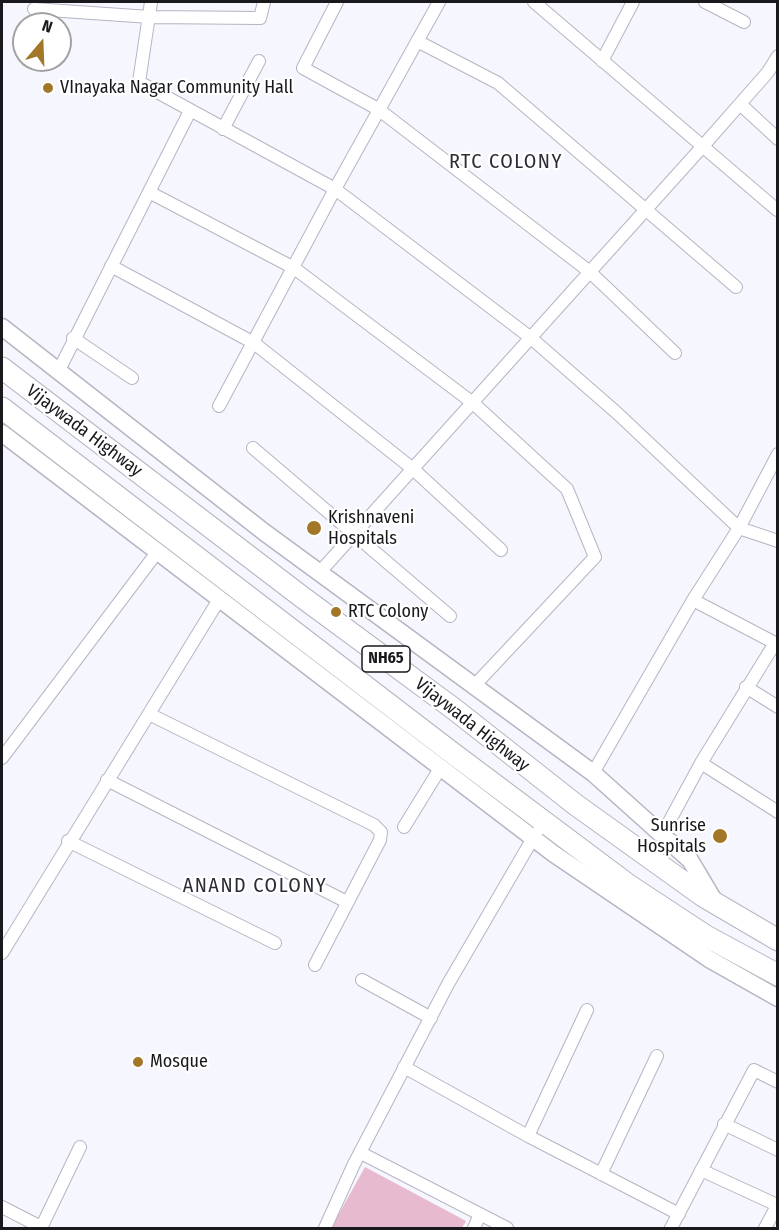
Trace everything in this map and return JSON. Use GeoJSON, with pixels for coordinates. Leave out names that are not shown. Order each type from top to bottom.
{"type":"FeatureCollection","features":[{"type":"Feature","properties":{"kind":"highway","name":"Vijaywada Highway"},"geometry":{"type":"LineString","coordinates":[[2,368],[302,597],[454,709],[576,805],[717,904],[777,940]]}},
{"type":"Feature","properties":{"kind":"highway","name":"Vijaywada Highway"},"geometry":{"type":"LineString","coordinates":[[2,408],[41,451],[538,829],[706,936],[777,975]]}},
{"type":"Feature","properties":{"kind":"street"},"geometry":{"type":"LineString","coordinates":[[151,2],[139,82],[335,189],[531,338],[617,413],[740,528],[777,542]]}},
{"type":"Feature","properties":{"kind":"street"},"geometry":{"type":"LineString","coordinates":[[34,9],[150,17],[260,18],[264,2]]}},
{"type":"Feature","properties":{"kind":"street"},"geometry":{"type":"LineString","coordinates":[[337,2],[303,68],[378,109],[590,272],[675,353]]}},
{"type":"Feature","properties":{"kind":"street"},"geometry":{"type":"LineString","coordinates":[[219,406],[378,109],[439,2]]}},
{"type":"Feature","properties":{"kind":"street"},"geometry":{"type":"LineString","coordinates":[[534,2],[777,210]]}},
{"type":"Feature","properties":{"kind":"street"},"geometry":{"type":"LineString","coordinates":[[602,60],[633,2]]}},
{"type":"Feature","properties":{"kind":"street"},"geometry":{"type":"LineString","coordinates":[[705,2],[744,22]]}},
{"type":"Feature","properties":{"kind":"street"},"geometry":{"type":"LineString","coordinates":[[417,41],[498,83],[736,287]]}},
{"type":"Feature","properties":{"kind":"street"},"geometry":{"type":"LineString","coordinates":[[319,573],[704,146],[768,72],[777,56]]}},
{"type":"Feature","properties":{"kind":"street"},"geometry":{"type":"LineString","coordinates":[[223,129],[259,62]]}},
{"type":"Feature","properties":{"kind":"street"},"geometry":{"type":"LineString","coordinates":[[740,104],[777,139]]}},
{"type":"Feature","properties":{"kind":"street"},"geometry":{"type":"LineString","coordinates":[[59,370],[190,111]]}},
{"type":"Feature","properties":{"kind":"street"},"geometry":{"type":"LineString","coordinates":[[149,192],[294,268],[473,403],[567,489],[594,557],[474,686]]}},
{"type":"Feature","properties":{"kind":"street"},"geometry":{"type":"LineString","coordinates":[[111,266],[254,343],[413,469],[501,550]]}},
{"type":"Feature","properties":{"kind":"street"},"geometry":{"type":"LineString","coordinates":[[2,327],[319,573],[593,773],[690,860],[717,904]]}},
{"type":"Feature","properties":{"kind":"street"},"geometry":{"type":"LineString","coordinates":[[74,338],[132,378]]}},
{"type":"Feature","properties":{"kind":"street"},"geometry":{"type":"LineString","coordinates":[[2,433],[41,451],[158,551],[441,767],[538,829],[681,940],[777,998]]}},
{"type":"Feature","properties":{"kind":"street"},"geometry":{"type":"LineString","coordinates":[[253,448],[353,536],[450,616]]}},
{"type":"Feature","properties":{"kind":"street"},"geometry":{"type":"LineString","coordinates":[[593,773],[693,600],[740,528],[777,454]]}},
{"type":"Feature","properties":{"kind":"street"},"geometry":{"type":"LineString","coordinates":[[2,758],[158,551]]}},
{"type":"Feature","properties":{"kind":"street"},"geometry":{"type":"LineString","coordinates":[[2,953],[68,841],[150,714],[220,598]]}},
{"type":"Feature","properties":{"kind":"street"},"geometry":{"type":"LineString","coordinates":[[663,834],[701,763],[776,641],[693,600]]}},
{"type":"Feature","properties":{"kind":"street"},"geometry":{"type":"LineString","coordinates":[[746,687],[777,707]]}},
{"type":"Feature","properties":{"kind":"street"},"geometry":{"type":"LineString","coordinates":[[150,714],[374,825],[381,832],[380,840],[315,964]]}},
{"type":"Feature","properties":{"kind":"street"},"geometry":{"type":"LineString","coordinates":[[701,763],[777,812]]}},
{"type":"Feature","properties":{"kind":"street"},"geometry":{"type":"LineString","coordinates":[[404,827],[441,767]]}},
{"type":"Feature","properties":{"kind":"street"},"geometry":{"type":"LineString","coordinates":[[107,780],[347,902]]}},
{"type":"Feature","properties":{"kind":"street"},"geometry":{"type":"LineString","coordinates":[[325,1228],[404,1067],[538,829]]}},
{"type":"Feature","properties":{"kind":"street"},"geometry":{"type":"LineString","coordinates":[[68,841],[274,943]]}},
{"type":"Feature","properties":{"kind":"street"},"geometry":{"type":"LineString","coordinates":[[362,980],[431,1018]]}},
{"type":"Feature","properties":{"kind":"street"},"geometry":{"type":"LineString","coordinates":[[528,1136],[587,1010]]}},
{"type":"Feature","properties":{"kind":"street"},"geometry":{"type":"LineString","coordinates":[[601,1173],[657,1056]]}},
{"type":"Feature","properties":{"kind":"street"},"geometry":{"type":"LineString","coordinates":[[404,1067],[528,1136],[679,1214]]}},
{"type":"Feature","properties":{"kind":"street"},"geometry":{"type":"LineString","coordinates":[[671,1228],[754,1070],[777,1082]]}},
{"type":"Feature","properties":{"kind":"street"},"geometry":{"type":"LineString","coordinates":[[724,1124],[777,1150]]}},
{"type":"Feature","properties":{"kind":"street"},"geometry":{"type":"LineString","coordinates":[[2,1208],[41,1228],[80,1147]]}},
{"type":"Feature","properties":{"kind":"street"},"geometry":{"type":"LineString","coordinates":[[361,1153],[507,1228]]}},
{"type":"Feature","properties":{"kind":"street"},"geometry":{"type":"LineString","coordinates":[[701,1170],[777,1204],[765,1228]]}},
{"type":"Feature","properties":{"kind":"street"},"geometry":{"type":"LineString","coordinates":[[474,1228],[480,1214]]}},
{"type":"Feature","properties":{"kind":"shaded area"},"geometry":{"type":"Polygon","coordinates":[[[365,1167],[466,1221],[462,1228],[331,1228],[365,1167]]]}},
{"type":"Feature","properties":{"kind":"place","name":"VInayaka Nagar Community Hall"},"geometry":{"type":"Point","coordinates":[48,88]}},
{"type":"Feature","properties":{"kind":"place","name":"Krishnaveni Hospitals"},"geometry":{"type":"Point","coordinates":[314,528]}},
{"type":"Feature","properties":{"kind":"place","name":"RTC Colony"},"geometry":{"type":"Point","coordinates":[336,612]}},
{"type":"Feature","properties":{"kind":"place","name":"Sunrise Hospitals"},"geometry":{"type":"Point","coordinates":[720,836]}},
{"type":"Feature","properties":{"kind":"place","name":"Mosque"},"geometry":{"type":"Point","coordinates":[138,1062]}},
{"type":"Feature","properties":{"kind":"district","name":"RTC COLONY"},"geometry":{"type":"Point","coordinates":[506,162]}},
{"type":"Feature","properties":{"kind":"district","name":"ANAND COLONY"},"geometry":{"type":"Point","coordinates":[255,886]}}]}
